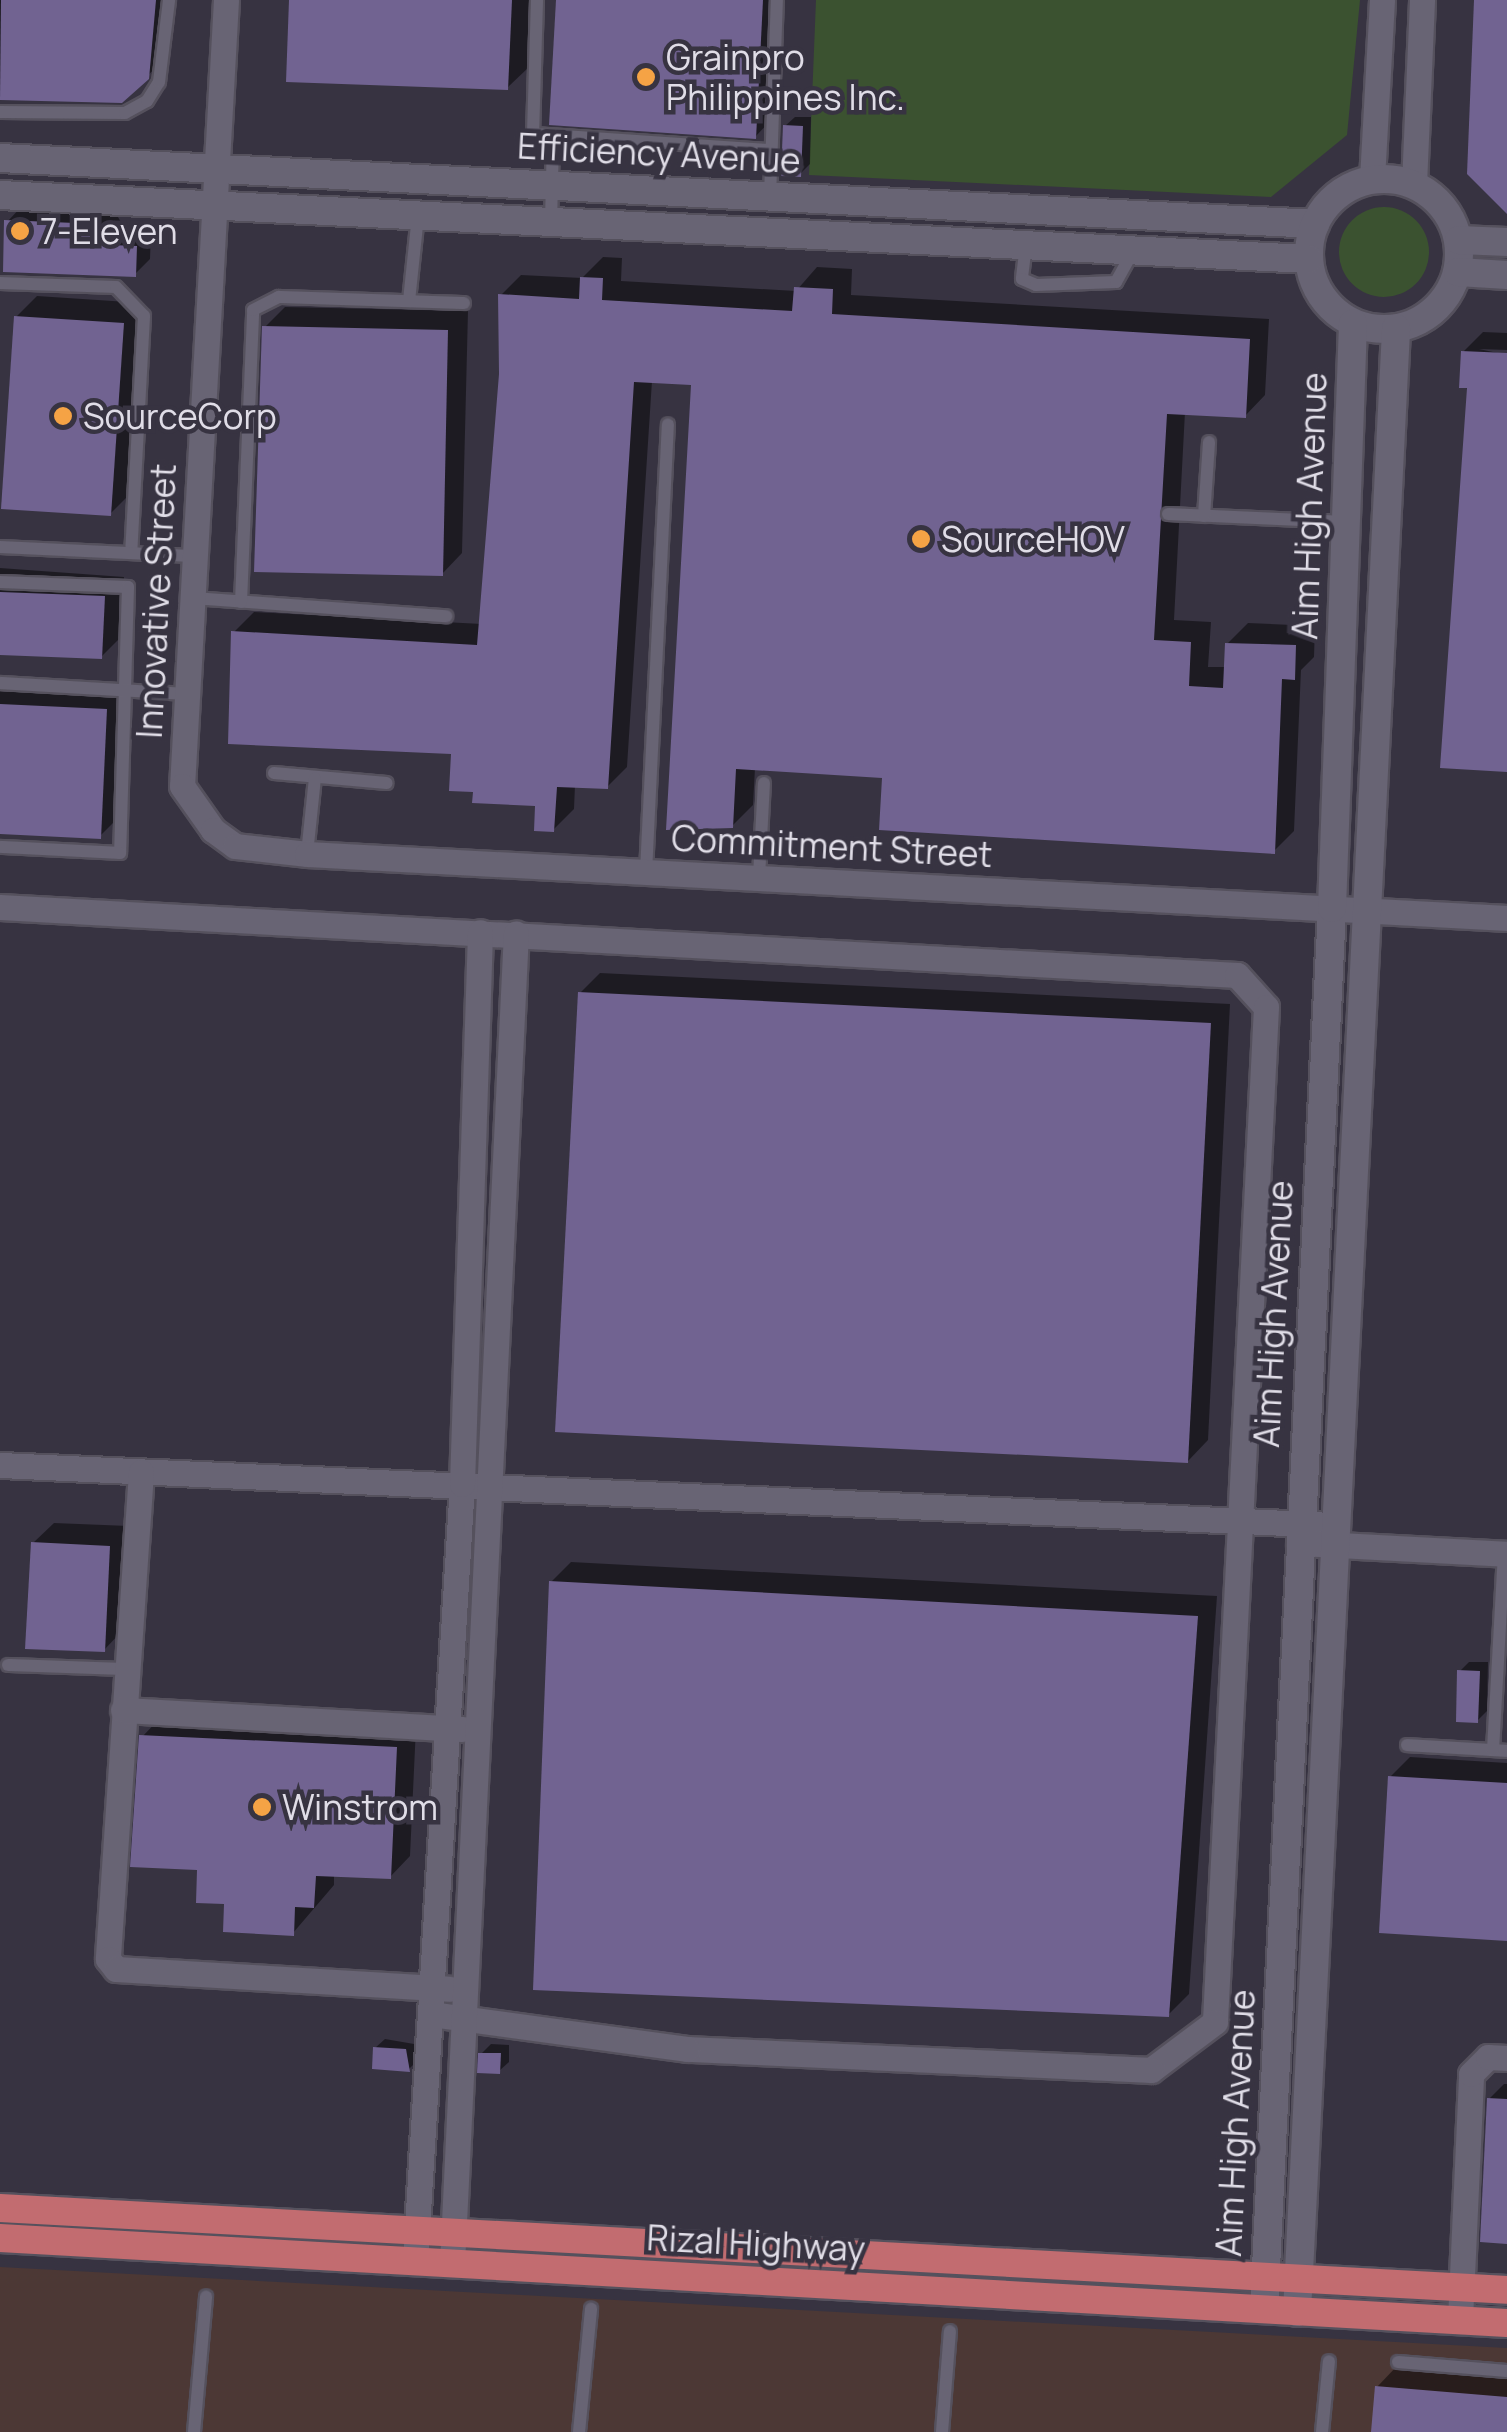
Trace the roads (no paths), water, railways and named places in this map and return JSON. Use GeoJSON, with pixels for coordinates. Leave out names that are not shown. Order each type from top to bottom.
{"type":"FeatureCollection","features":[{"type":"Feature","properties":{"kind":"main road","name":"Rizal Highway"},"geometry":{"type":"LineString","coordinates":[[0,2208],[1507,2290]]}},
{"type":"Feature","properties":{"kind":"main road","name":"Rizal Highway"},"geometry":{"type":"LineString","coordinates":[[0,2238],[1507,2323]]}},
{"type":"Feature","properties":{"kind":"street","name":"Innovative Street"},"geometry":{"type":"LineString","coordinates":[[182,786],[189,598],[226,0]]}},
{"type":"Feature","properties":{"kind":"street"},"geometry":{"type":"LineString","coordinates":[[1372,179],[1382,0]]}},
{"type":"Feature","properties":{"kind":"street"},"geometry":{"type":"LineString","coordinates":[[1414,184],[1422,0]]}},
{"type":"Feature","properties":{"kind":"street","name":"Efficiency Avenue"},"geometry":{"type":"LineString","coordinates":[[0,158],[1314,224]]}},
{"type":"Feature","properties":{"kind":"street"},"geometry":{"type":"LineString","coordinates":[[1372,179],[1414,184],[1438,201],[1459,240],[1458,272],[1442,303],[1396,328],[1353,322],[1318,290],[1308,259],[1314,224],[1344,190],[1372,179]]}},
{"type":"Feature","properties":{"kind":"street","name":"Efficiency Avenue"},"geometry":{"type":"LineString","coordinates":[[0,194],[1308,259]]}},
{"type":"Feature","properties":{"kind":"street"},"geometry":{"type":"LineString","coordinates":[[1459,240],[1507,242]]}},
{"type":"Feature","properties":{"kind":"street"},"geometry":{"type":"LineString","coordinates":[[1458,272],[1507,274]]}},
{"type":"Feature","properties":{"kind":"street","name":"Aim High Avenue"},"geometry":{"type":"LineString","coordinates":[[1264,2309],[1332,908],[1353,322]]}},
{"type":"Feature","properties":{"kind":"street","name":"Aim High Avenue"},"geometry":{"type":"LineString","coordinates":[[1297,2312],[1332,1535],[1396,328]]}},
{"type":"Feature","properties":{"kind":"street","name":"Commitment Street"},"geometry":{"type":"LineString","coordinates":[[182,786],[213,830],[234,846],[307,854],[1507,918]]}},
{"type":"Feature","properties":{"kind":"street"},"geometry":{"type":"LineString","coordinates":[[0,906],[1237,975],[1266,1008],[1214,2022],[1151,2070],[686,2048],[465,2003],[116,1970],[107,1947],[141,1472]]}},
{"type":"Feature","properties":{"kind":"street"},"geometry":{"type":"LineString","coordinates":[[414,2262],[450,1728],[480,932]]}},
{"type":"Feature","properties":{"kind":"street"},"geometry":{"type":"LineString","coordinates":[[452,2264],[494,1486],[516,934]]}},
{"type":"Feature","properties":{"kind":"street"},"geometry":{"type":"LineString","coordinates":[[0,1465],[1241,1521],[1300,1533],[1506,1554]]}},
{"type":"Feature","properties":{"kind":"street"},"geometry":{"type":"LineString","coordinates":[[122,1710],[481,1730]]}},
{"type":"Feature","properties":{"kind":"street"},"geometry":{"type":"LineString","coordinates":[[1460,2320],[1471,2074],[1488,2057],[1507,2058]]}},
{"type":"Feature","properties":{"kind":"street"},"geometry":{"type":"LineString","coordinates":[[423,2123],[460,2125]]}},
{"type":"Feature","properties":{"kind":"lane"},"geometry":{"type":"LineString","coordinates":[[0,112],[125,114],[147,101],[159,82],[169,0]]}},
{"type":"Feature","properties":{"kind":"lane"},"geometry":{"type":"LineString","coordinates":[[536,0],[533,134],[768,150]]}},
{"type":"Feature","properties":{"kind":"lane"},"geometry":{"type":"LineString","coordinates":[[770,197],[768,150],[776,0]]}},
{"type":"Feature","properties":{"kind":"lane"},"geometry":{"type":"LineString","coordinates":[[552,222],[553,138]]}},
{"type":"Feature","properties":{"kind":"lane"},"geometry":{"type":"LineString","coordinates":[[409,301],[418,215]]}},
{"type":"Feature","properties":{"kind":"lane"},"geometry":{"type":"LineString","coordinates":[[1026,245],[1022,279],[1036,285],[1116,282],[1133,250]]}},
{"type":"Feature","properties":{"kind":"lane"},"geometry":{"type":"LineString","coordinates":[[0,282],[116,287],[144,316],[131,553]]}},
{"type":"Feature","properties":{"kind":"lane"},"geometry":{"type":"LineString","coordinates":[[241,602],[254,310],[279,296],[464,302]]}},
{"type":"Feature","properties":{"kind":"lane"},"geometry":{"type":"LineString","coordinates":[[646,872],[668,425]]}},
{"type":"Feature","properties":{"kind":"lane"},"geometry":{"type":"LineString","coordinates":[[1204,516],[1209,442]]}},
{"type":"Feature","properties":{"kind":"lane"},"geometry":{"type":"LineString","coordinates":[[1168,514],[1346,522]]}},
{"type":"Feature","properties":{"kind":"lane"},"geometry":{"type":"LineString","coordinates":[[0,547],[192,556]]}},
{"type":"Feature","properties":{"kind":"lane"},"geometry":{"type":"LineString","coordinates":[[0,582],[128,588],[120,852],[0,847]]}},
{"type":"Feature","properties":{"kind":"lane"},"geometry":{"type":"LineString","coordinates":[[189,598],[446,616]]}},
{"type":"Feature","properties":{"kind":"lane"},"geometry":{"type":"LineString","coordinates":[[0,683],[185,694]]}},
{"type":"Feature","properties":{"kind":"lane"},"geometry":{"type":"LineString","coordinates":[[274,774],[387,783]]}},
{"type":"Feature","properties":{"kind":"lane"},"geometry":{"type":"LineString","coordinates":[[307,854],[315,778]]}},
{"type":"Feature","properties":{"kind":"lane"},"geometry":{"type":"LineString","coordinates":[[759,877],[764,783]]}},
{"type":"Feature","properties":{"kind":"lane"},"geometry":{"type":"LineString","coordinates":[[1407,1745],[1500,1751],[1506,1554]]}},
{"type":"Feature","properties":{"kind":"lane"},"geometry":{"type":"LineString","coordinates":[[8,1665],[125,1669]]}},
{"type":"Feature","properties":{"kind":"lane"},"geometry":{"type":"LineString","coordinates":[[194,2432],[206,2298]]}},
{"type":"Feature","properties":{"kind":"lane"},"geometry":{"type":"LineString","coordinates":[[579,2432],[591,2308]]}},
{"type":"Feature","properties":{"kind":"lane"},"geometry":{"type":"LineString","coordinates":[[942,2432],[950,2331]]}},
{"type":"Feature","properties":{"kind":"lane"},"geometry":{"type":"LineString","coordinates":[[1322,2432],[1329,2360]]}},
{"type":"Feature","properties":{"kind":"lane"},"geometry":{"type":"LineString","coordinates":[[1398,2362],[1507,2370]]}},
{"type":"Feature","properties":{"kind":"place","name":"Grainpro Philippines Inc."},"geometry":{"type":"Point","coordinates":[646,77]}},
{"type":"Feature","properties":{"kind":"place","name":"7-Eleven"},"geometry":{"type":"Point","coordinates":[20,231]}},
{"type":"Feature","properties":{"kind":"place","name":"SourceCorp"},"geometry":{"type":"Point","coordinates":[63,416]}},
{"type":"Feature","properties":{"kind":"place","name":"SourceHOV"},"geometry":{"type":"Point","coordinates":[921,539]}},
{"type":"Feature","properties":{"kind":"place","name":"Winstrom"},"geometry":{"type":"Point","coordinates":[262,1807]}}]}
